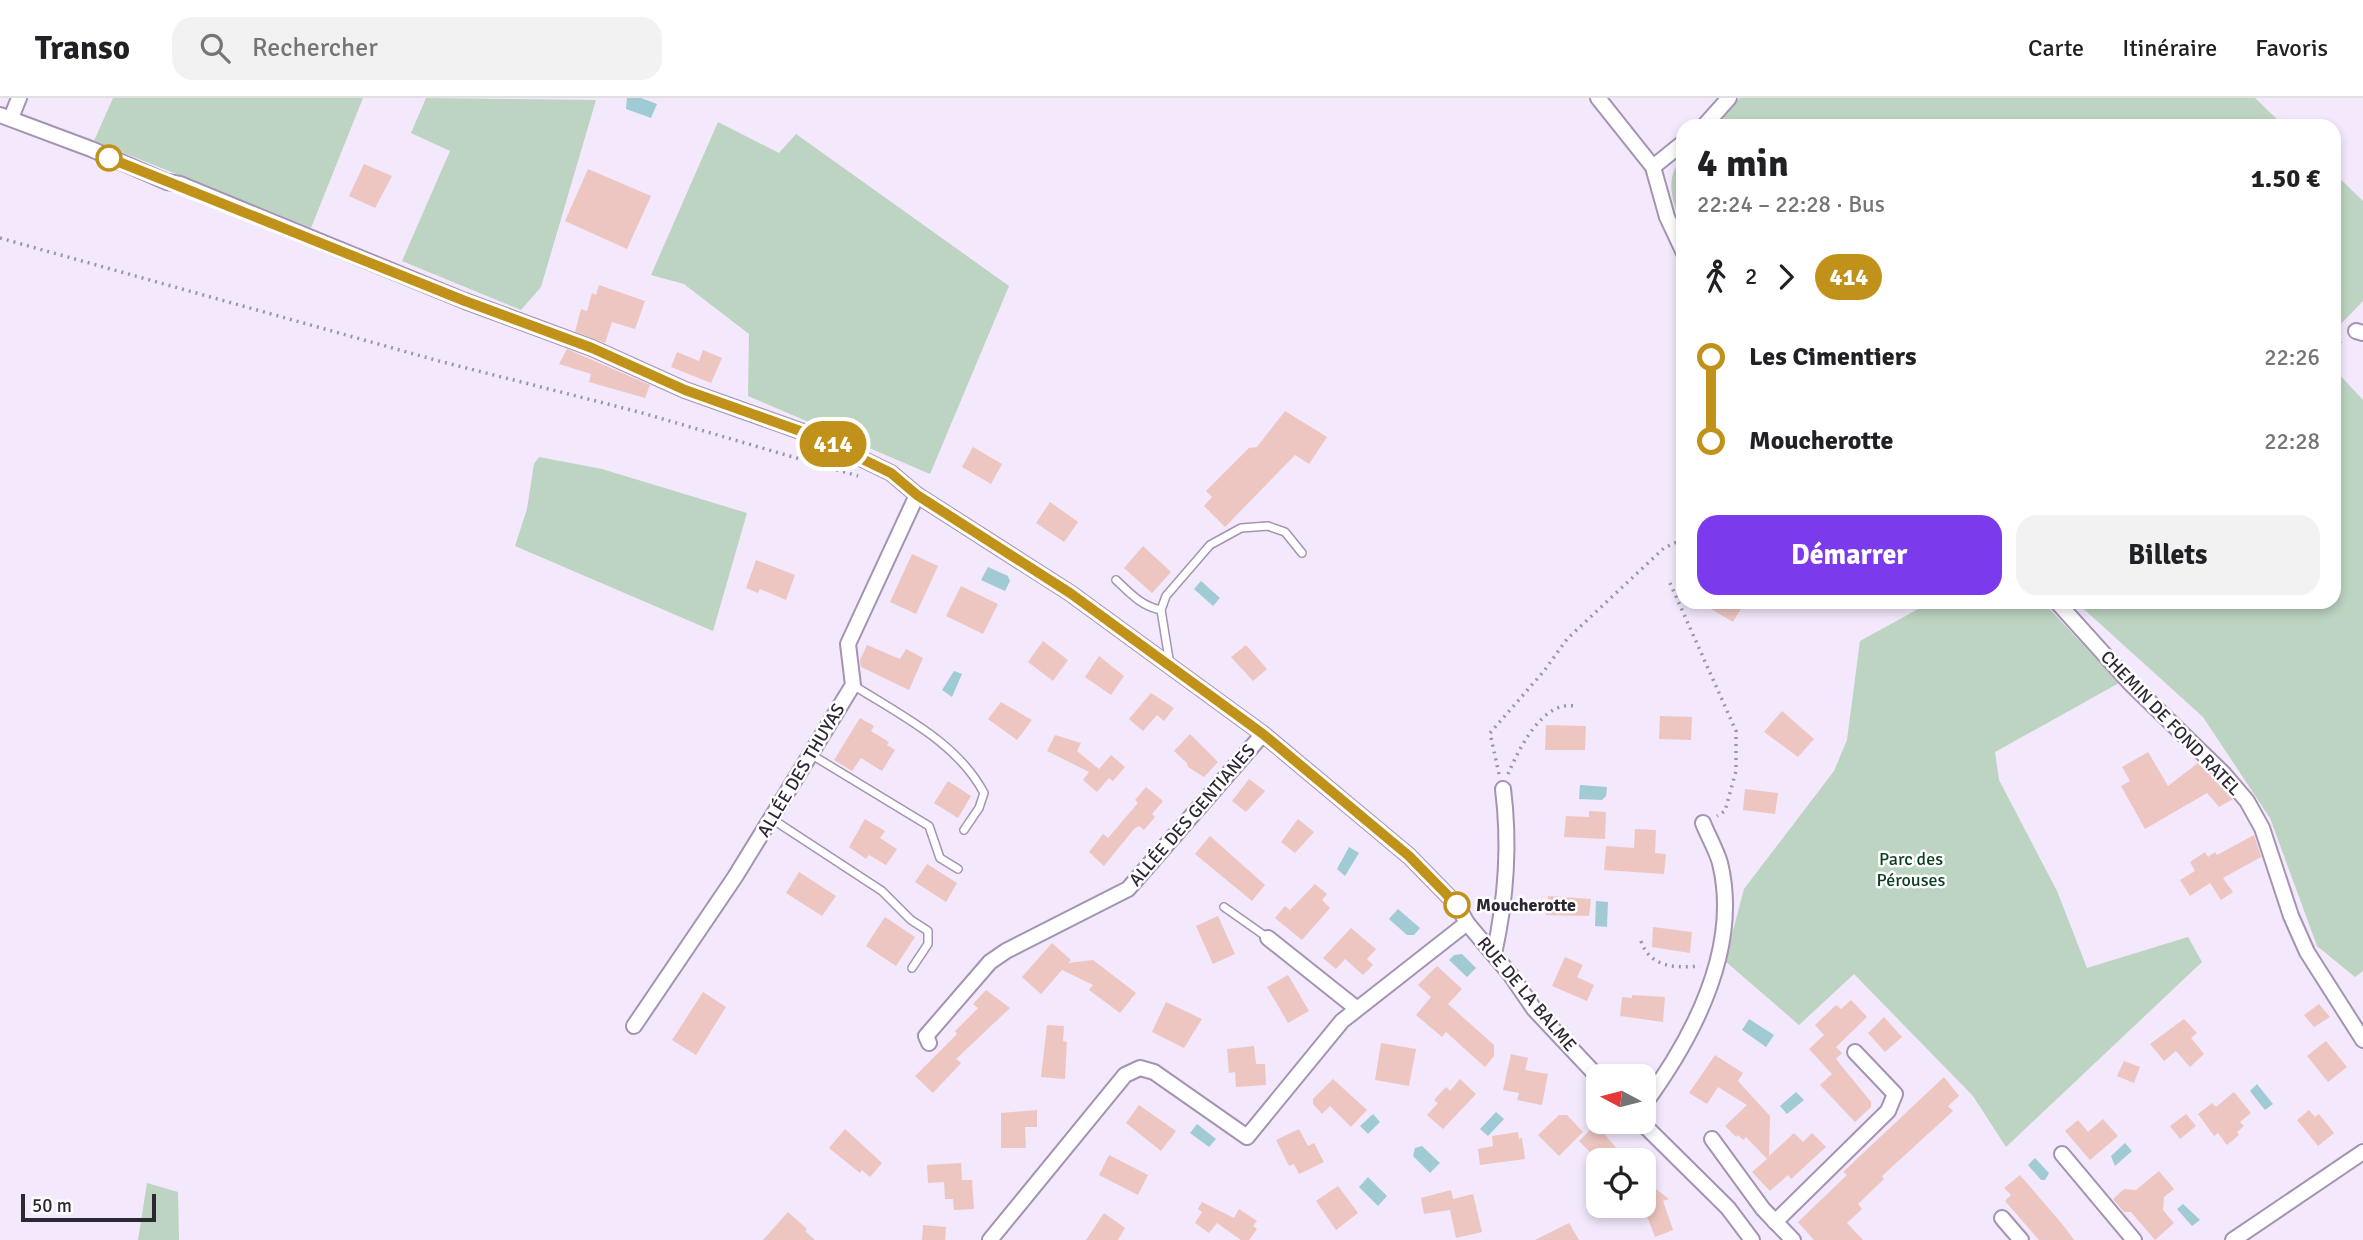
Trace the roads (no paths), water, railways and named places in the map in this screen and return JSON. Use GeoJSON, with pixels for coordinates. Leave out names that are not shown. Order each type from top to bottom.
{"type":"FeatureCollection","features":[{"type":"Feature","properties":{"kind":"street"},"geometry":{"type":"LineString","coordinates":[[5,117],[19,98]]}},
{"type":"Feature","properties":{"kind":"street"},"geometry":{"type":"LineString","coordinates":[[1598,98],[1653,167],[1667,216],[1676,236]]}},
{"type":"Feature","properties":{"kind":"street"},"geometry":{"type":"LineString","coordinates":[[1710,119],[1729,98]]}},
{"type":"Feature","properties":{"kind":"street","name":"RUE DE LA BALME"},"geometry":{"type":"LineString","coordinates":[[5,117],[465,301],[592,348],[685,390],[817,437],[891,473],[917,495],[1070,593],[1170,665],[1263,734],[1409,856],[1457,905],[1534,1009],[1586,1064]]}},
{"type":"Feature","properties":{"kind":"street"},"geometry":{"type":"LineString","coordinates":[[1653,167],[1676,148]]}},
{"type":"Feature","properties":{"kind":"street","name":"ALLÉE DES THUYAS"},"geometry":{"type":"LineString","coordinates":[[634,1026],[772,819],[853,685],[848,644],[917,495]]}},
{"type":"Feature","properties":{"kind":"street","name":"CHEMIN DE FOND RATEL"},"geometry":{"type":"LineString","coordinates":[[2063,609],[2131,684],[2224,774],[2246,801],[2262,828],[2291,916],[2307,951],[2363,1040]]}},
{"type":"Feature","properties":{"kind":"street","name":"ALLÉE DES GENTIANES"},"geometry":{"type":"LineString","coordinates":[[929,1042],[926,1036],[990,962],[1006,950],[1128,889],[1263,734]]}},
{"type":"Feature","properties":{"kind":"street"},"geometry":{"type":"LineString","coordinates":[[1494,954],[1502,915],[1507,849],[1503,789]]}},
{"type":"Feature","properties":{"kind":"street"},"geometry":{"type":"LineString","coordinates":[[1656,1088],[1703,1004],[1717,965],[1725,906],[1720,861],[1703,823]]}},
{"type":"Feature","properties":{"kind":"street"},"geometry":{"type":"LineString","coordinates":[[990,1240],[1125,1075],[1140,1068],[1154,1072],[1247,1137],[1356,1008],[1468,923]]}},
{"type":"Feature","properties":{"kind":"street"},"geometry":{"type":"LineString","coordinates":[[1268,938],[1356,1008]]}},
{"type":"Feature","properties":{"kind":"street"},"geometry":{"type":"LineString","coordinates":[[1775,1222],[1888,1111],[1895,1094],[1855,1052]]}},
{"type":"Feature","properties":{"kind":"street"},"geometry":{"type":"LineString","coordinates":[[1653,1134],[1728,1208],[1752,1240]]}},
{"type":"Feature","properties":{"kind":"street"},"geometry":{"type":"LineString","coordinates":[[1712,1139],[1775,1222],[1793,1240]]}},
{"type":"Feature","properties":{"kind":"street"},"geometry":{"type":"LineString","coordinates":[[2233,1240],[2363,1152]]}},
{"type":"Feature","properties":{"kind":"street"},"geometry":{"type":"LineString","coordinates":[[2062,1154],[2134,1240]]}},
{"type":"Feature","properties":{"kind":"street"},"geometry":{"type":"LineString","coordinates":[[2003,1218],[2021,1240]]}},
{"type":"Feature","properties":{"kind":"lane"},"geometry":{"type":"LineString","coordinates":[[1170,665],[1161,610],[1166,596],[1210,545],[1241,528],[1268,526],[1285,532],[1302,553]]}},
{"type":"Feature","properties":{"kind":"lane"},"geometry":{"type":"LineString","coordinates":[[1116,580],[1135,599],[1149,608],[1161,610]]}},
{"type":"Feature","properties":{"kind":"lane"},"geometry":{"type":"LineString","coordinates":[[853,685],[933,737],[966,766],[984,793],[979,808],[964,830]]}},
{"type":"Feature","properties":{"kind":"lane"},"geometry":{"type":"LineString","coordinates":[[812,755],[929,826],[940,858],[958,869]]}},
{"type":"Feature","properties":{"kind":"lane"},"geometry":{"type":"LineString","coordinates":[[772,819],[882,891],[911,920],[928,931],[928,944],[912,968]]}},
{"type":"Feature","properties":{"kind":"lane"},"geometry":{"type":"LineString","coordinates":[[1224,907],[1268,938]]}},
{"type":"Feature","properties":{"kind":"place","name":"Moucherotte"},"geometry":{"type":"Point","coordinates":[1457,905]}},
{"type":"Feature","properties":{"kind":"park label","name":"Parc des Pérouses"},"geometry":{"type":"Point","coordinates":[1911,869]}}]}
